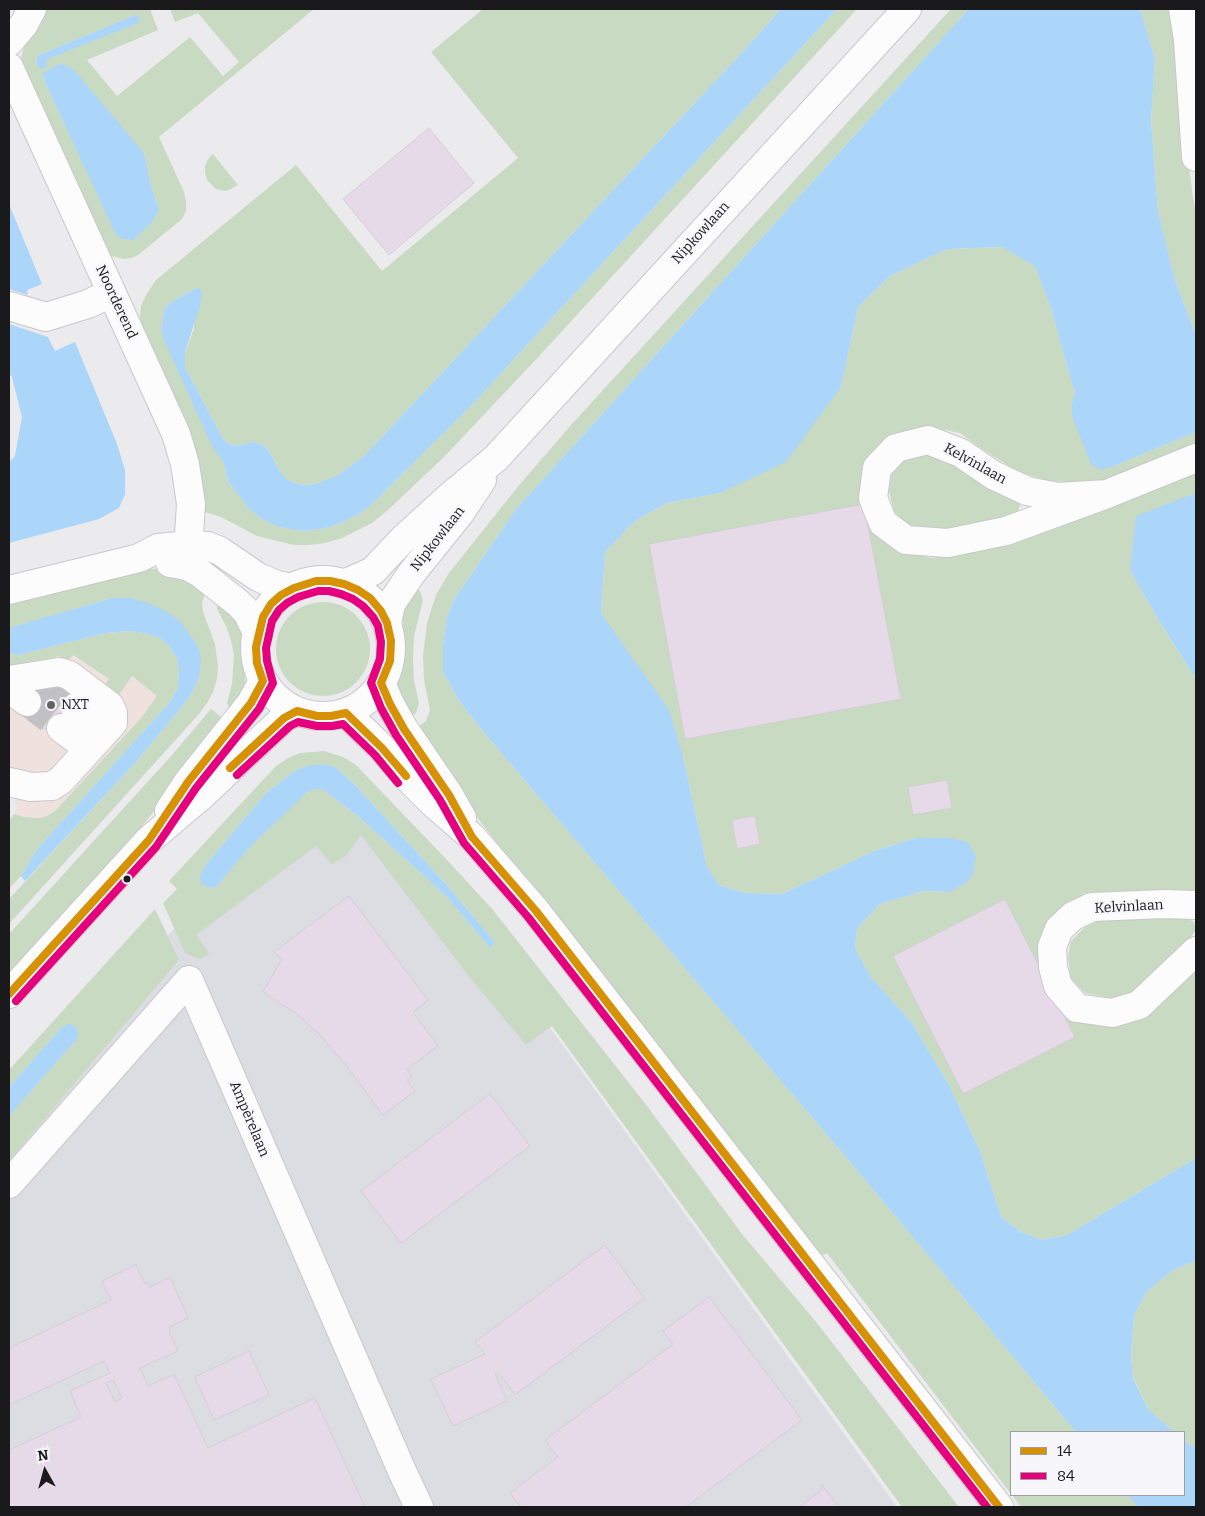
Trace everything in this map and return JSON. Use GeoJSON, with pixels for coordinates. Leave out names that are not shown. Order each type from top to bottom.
{"type":"FeatureCollection","features":[{"type":"Feature","properties":{"kind":"street"},"geometry":{"type":"LineString","coordinates":[[9,42],[24,24],[32,9]]}},
{"type":"Feature","properties":{"kind":"street","name":"Nipkowlaan"},"geometry":{"type":"LineString","coordinates":[[344,584],[373,571],[403,539],[496,458],[906,9]]}},
{"type":"Feature","properties":{"kind":"street"},"geometry":{"type":"LineString","coordinates":[[1183,9],[1188,40],[1196,157]]}},
{"type":"Feature","properties":{"kind":"street","name":"Noorderend"},"geometry":{"type":"LineString","coordinates":[[9,67],[176,434],[185,464],[189,488],[188,556]]}},
{"type":"Feature","properties":{"kind":"street"},"geometry":{"type":"LineString","coordinates":[[9,306],[46,317],[88,304],[111,293]]}},
{"type":"Feature","properties":{"kind":"street","name":"Kelvinlaan"},"geometry":{"type":"LineString","coordinates":[[1106,494],[1058,497],[1027,491],[993,475],[961,453],[928,440],[896,448],[877,468],[873,498],[883,523],[906,540],[948,543],[1006,531],[1106,494],[1196,458]]}},
{"type":"Feature","properties":{"kind":"street","name":"Nipkowlaan"},"geometry":{"type":"LineString","coordinates":[[387,623],[391,604],[411,574],[460,513],[496,458]]}},
{"type":"Feature","properties":{"kind":"street"},"geometry":{"type":"LineString","coordinates":[[188,556],[208,546],[220,551],[258,576],[278,585],[294,588]]}},
{"type":"Feature","properties":{"kind":"street"},"geometry":{"type":"LineString","coordinates":[[9,590],[138,558],[158,548],[188,556],[200,573],[247,612],[258,635]]}},
{"type":"Feature","properties":{"kind":"street"},"geometry":{"type":"LineString","coordinates":[[316,581],[344,584],[370,598],[381,611],[387,623],[391,641],[390,660],[382,682],[366,702],[346,713],[317,716],[297,711],[279,700],[264,681],[257,662],[256,647],[263,617],[271,604],[281,595],[294,588],[316,581]]}},
{"type":"Feature","properties":{"kind":"street"},"geometry":{"type":"LineString","coordinates":[[9,782],[31,787],[52,786],[61,780],[113,723],[113,713],[110,706],[69,675],[58,672],[24,686]]}},
{"type":"Feature","properties":{"kind":"street"},"geometry":{"type":"LineString","coordinates":[[149,840],[188,782],[250,703],[264,681]]}},
{"type":"Feature","properties":{"kind":"street"},"geometry":{"type":"LineString","coordinates":[[382,682],[390,704],[404,729],[449,795],[472,837]]}},
{"type":"Feature","properties":{"kind":"street"},"geometry":{"type":"LineString","coordinates":[[9,994],[149,840],[201,796],[284,718],[297,711]]}},
{"type":"Feature","properties":{"kind":"street"},"geometry":{"type":"LineString","coordinates":[[346,713],[382,748],[434,804],[472,837],[536,911],[999,1507]]}},
{"type":"Feature","properties":{"kind":"street"},"geometry":{"type":"LineString","coordinates":[[68,718],[97,740]]}},
{"type":"Feature","properties":{"kind":"street","name":"Kelvinlaan"},"geometry":{"type":"LineString","coordinates":[[1196,905],[1164,904],[1092,908],[1073,916],[1059,930],[1052,947],[1053,967],[1058,986],[1076,1008],[1112,1013],[1139,1005],[1196,950]]}},
{"type":"Feature","properties":{"kind":"street","name":"Ampèrelaan"},"geometry":{"type":"LineString","coordinates":[[9,1184],[189,980],[419,1507]]}},
{"type":"Feature","properties":{"kind":"shaded area"},"geometry":{"type":"Polygon","coordinates":[[[59,655],[72,655],[109,679],[118,695],[131,676],[158,696],[142,717],[55,811],[39,818],[24,817],[14,814],[17,809],[9,773],[9,666],[17,667],[59,655]]]}},
{"type":"Feature","properties":{"kind":"shaded area"},"geometry":{"type":"Polygon","coordinates":[[[310,774],[506,967],[897,1507],[9,1507],[9,1116],[310,774]]]}},
{"type":"Feature","properties":{"kind":"green space"},"geometry":{"type":"Polygon","coordinates":[[[48,9],[150,9],[158,30],[87,60],[117,96],[190,37],[223,76],[239,62],[198,13],[175,22],[170,9],[314,9],[159,137],[184,192],[186,211],[182,219],[138,255],[124,259],[111,256],[105,251],[23,70],[21,58],[31,33],[48,9]],[[135,15],[39,55],[36,59],[37,64],[41,69],[48,59],[135,15]],[[42,74],[117,236],[159,209],[150,183],[144,153],[42,74]]]}},
{"type":"Feature","properties":{"kind":"green space"},"geometry":{"type":"Polygon","coordinates":[[[483,9],[781,9],[364,456],[338,475],[318,483],[297,484],[286,479],[266,447],[253,442],[234,446],[222,437],[185,367],[185,352],[194,329],[194,289],[170,303],[164,310],[162,328],[224,463],[228,481],[249,509],[263,520],[279,527],[304,531],[326,528],[344,522],[372,504],[470,407],[837,9],[857,9],[542,353],[444,457],[372,523],[342,538],[325,543],[294,545],[257,536],[221,517],[202,511],[141,329],[141,306],[146,295],[156,280],[296,165],[382,271],[518,158],[431,52],[483,9]]]}},
{"type":"Feature","properties":{"kind":"green space"},"geometry":{"type":"Polygon","coordinates":[[[951,9],[969,9],[517,508],[455,598],[447,617],[443,644],[443,672],[460,702],[481,729],[850,1162],[1075,1431],[1010,1431],[1010,1493],[827,1253],[816,1259],[453,786],[416,728],[426,721],[430,710],[424,680],[423,656],[427,623],[436,595],[449,573],[520,484],[572,424],[951,9]]]}},
{"type":"Feature","properties":{"kind":"green space"},"geometry":{"type":"Polygon","coordinates":[[[1140,9],[1173,9],[1183,121],[1196,212],[1196,335],[1175,280],[1158,211],[1151,121],[1155,58],[1140,9]]]}},
{"type":"Feature","properties":{"kind":"green space"},"geometry":{"type":"Polygon","coordinates":[[[213,154],[238,185],[227,191],[216,189],[207,180],[205,166],[213,154]]]}},
{"type":"Feature","properties":{"kind":"green space"},"geometry":{"type":"Polygon","coordinates":[[[1002,247],[1035,265],[1051,309],[1075,394],[1072,403],[1114,466],[1196,432],[1196,445],[1098,483],[1050,481],[1018,472],[960,433],[936,428],[865,468],[904,550],[931,558],[970,552],[1196,471],[1196,493],[1180,500],[1130,571],[1196,679],[1196,892],[1085,893],[1052,920],[1039,952],[1084,1019],[1196,966],[1196,1158],[1067,1235],[1042,1240],[1021,1232],[1001,1217],[980,1151],[949,1085],[912,1023],[870,976],[855,948],[857,929],[880,904],[923,891],[949,892],[916,838],[874,851],[782,894],[745,893],[719,885],[707,867],[683,756],[601,613],[605,552],[635,521],[667,503],[720,493],[841,387],[858,307],[890,276],[947,249],[1002,247]]]}},
{"type":"Feature","properties":{"kind":"green space"},"geometry":{"type":"Polygon","coordinates":[[[917,452],[936,452],[1013,495],[1021,503],[1016,516],[960,529],[923,530],[905,524],[894,511],[889,491],[891,475],[902,461],[917,452]]]}},
{"type":"Feature","properties":{"kind":"green space"},"geometry":{"type":"Polygon","coordinates":[[[145,568],[167,570],[207,589],[202,603],[203,612],[215,644],[218,666],[213,692],[199,714],[9,924],[9,899],[135,763],[186,702],[199,677],[131,598],[112,598],[13,627],[9,633],[9,602],[145,568]]]}},
{"type":"Feature","properties":{"kind":"green space"},"geometry":{"type":"Polygon","coordinates":[[[414,586],[420,591],[423,600],[414,636],[413,658],[414,680],[419,704],[416,713],[409,718],[395,692],[403,649],[403,607],[414,586]]]}},
{"type":"Feature","properties":{"kind":"green space"},"geometry":{"type":"Polygon","coordinates":[[[220,599],[226,604],[242,629],[245,687],[242,695],[230,710],[227,703],[232,684],[234,655],[226,626],[217,609],[220,599]]]}},
{"type":"Feature","properties":{"kind":"green space"},"geometry":{"type":"Polygon","coordinates":[[[323,602],[341,606],[356,616],[366,631],[370,649],[366,667],[356,682],[341,692],[323,696],[305,692],[290,682],[280,667],[276,649],[280,631],[290,616],[305,606],[323,602]]]}},
{"type":"Feature","properties":{"kind":"green space"},"geometry":{"type":"Polygon","coordinates":[[[129,631],[160,638],[169,646],[176,657],[179,668],[178,687],[171,701],[38,848],[21,876],[9,889],[9,821],[14,814],[39,818],[55,811],[142,717],[157,696],[132,676],[118,696],[104,686],[109,679],[73,655],[68,661],[59,656],[17,667],[9,666],[9,651],[19,655],[106,633],[129,631]]]}},
{"type":"Feature","properties":{"kind":"green space"},"geometry":{"type":"Polygon","coordinates":[[[211,709],[226,721],[139,830],[9,973],[9,934],[172,755],[211,709]]]}},
{"type":"Feature","properties":{"kind":"green space"},"geometry":{"type":"Polygon","coordinates":[[[324,751],[343,757],[356,765],[493,910],[647,1106],[742,1234],[817,1323],[959,1507],[902,1507],[552,1026],[526,1045],[464,970],[361,835],[346,856],[332,864],[316,846],[196,935],[209,953],[199,959],[185,953],[163,903],[177,889],[169,881],[276,766],[300,753],[324,751]],[[335,767],[293,772],[266,793],[208,862],[216,887],[249,848],[307,791],[315,789],[324,790],[361,819],[447,897],[490,948],[494,941],[445,883],[356,786],[335,767]]]}},
{"type":"Feature","properties":{"kind":"green space"},"geometry":{"type":"Polygon","coordinates":[[[155,909],[179,960],[9,1161],[9,1116],[78,1038],[62,1027],[9,1087],[9,1070],[155,909]]]}},
{"type":"Feature","properties":{"kind":"green space"},"geometry":{"type":"Polygon","coordinates":[[[1184,917],[1194,922],[1196,930],[1186,943],[1133,993],[1111,998],[1085,993],[1071,979],[1068,957],[1071,941],[1085,927],[1105,918],[1184,917]]]}},
{"type":"Feature","properties":{"kind":"green space"},"geometry":{"type":"Polygon","coordinates":[[[1196,1261],[1196,1448],[1185,1442],[1185,1431],[1173,1431],[1148,1409],[1133,1377],[1131,1355],[1134,1316],[1147,1291],[1175,1269],[1196,1261]]]}},
{"type":"Feature","properties":{"kind":"green space"},"geometry":{"type":"Polygon","coordinates":[[[1013,1496],[1129,1496],[1138,1507],[1021,1507],[1013,1496]]]}},
{"type":"Feature","properties":{"kind":"water"},"geometry":{"type":"Polygon","coordinates":[[[781,9],[837,9],[470,407],[372,504],[344,522],[326,528],[304,531],[279,527],[263,520],[249,509],[228,481],[224,463],[212,446],[163,338],[164,310],[170,303],[194,289],[200,288],[202,292],[200,306],[185,352],[185,367],[222,437],[234,446],[253,442],[266,447],[286,479],[297,484],[318,483],[338,475],[364,456],[781,9]]]}},
{"type":"Feature","properties":{"kind":"water"},"geometry":{"type":"Polygon","coordinates":[[[969,9],[1140,9],[1155,58],[1151,121],[1158,211],[1175,280],[1196,335],[1196,432],[1114,466],[1100,470],[1091,464],[1072,416],[1072,403],[1075,394],[1051,309],[1035,266],[1002,247],[947,249],[890,276],[858,307],[841,387],[786,462],[720,493],[667,503],[635,521],[605,552],[601,613],[669,710],[683,756],[707,867],[719,885],[745,893],[782,894],[874,851],[916,838],[951,838],[968,842],[976,856],[973,874],[966,883],[949,892],[923,891],[880,904],[857,929],[855,948],[870,976],[912,1023],[949,1085],[980,1151],[1001,1217],[1021,1232],[1042,1240],[1067,1235],[1196,1158],[1196,1261],[1175,1269],[1147,1291],[1134,1316],[1131,1355],[1133,1378],[1148,1409],[1173,1431],[1075,1431],[460,702],[443,672],[443,644],[447,617],[455,598],[517,508],[969,9]]]}},
{"type":"Feature","properties":{"kind":"water"},"geometry":{"type":"Polygon","coordinates":[[[135,15],[140,18],[138,23],[48,59],[46,62],[47,66],[41,70],[37,64],[36,59],[39,55],[135,15]]]}},
{"type":"Feature","properties":{"kind":"water"},"geometry":{"type":"Polygon","coordinates":[[[63,64],[73,69],[144,153],[150,183],[159,209],[153,221],[134,240],[123,239],[117,236],[114,231],[44,80],[42,74],[55,66],[63,64]]]}},
{"type":"Feature","properties":{"kind":"water"},"geometry":{"type":"Polygon","coordinates":[[[9,204],[42,284],[27,290],[28,295],[9,289],[9,204]]]}},
{"type":"Feature","properties":{"kind":"water"},"geometry":{"type":"Polygon","coordinates":[[[9,324],[48,337],[55,351],[75,342],[117,444],[125,470],[125,494],[119,508],[99,519],[9,543],[9,462],[15,456],[22,417],[12,377],[9,374],[9,324]]]}},
{"type":"Feature","properties":{"kind":"water"},"geometry":{"type":"Polygon","coordinates":[[[1196,493],[1196,679],[1130,571],[1136,516],[1196,493]]]}},
{"type":"Feature","properties":{"kind":"water"},"geometry":{"type":"Polygon","coordinates":[[[112,598],[131,598],[151,604],[180,621],[198,646],[201,660],[199,677],[186,702],[135,763],[25,881],[21,876],[38,848],[171,701],[178,687],[179,668],[176,657],[169,646],[160,638],[144,633],[129,631],[106,633],[19,655],[9,651],[9,633],[12,627],[112,598]]]}},
{"type":"Feature","properties":{"kind":"water"},"geometry":{"type":"Polygon","coordinates":[[[323,764],[335,767],[356,786],[445,883],[494,941],[490,948],[447,897],[361,819],[324,790],[315,789],[307,792],[249,848],[216,887],[210,888],[202,884],[200,880],[201,873],[208,862],[266,793],[293,772],[307,766],[323,764]]]}},
{"type":"Feature","properties":{"kind":"water"},"geometry":{"type":"Polygon","coordinates":[[[68,1024],[73,1025],[78,1030],[78,1038],[9,1116],[9,1087],[62,1027],[68,1024]]]}},
{"type":"Feature","properties":{"kind":"water"},"geometry":{"type":"Polygon","coordinates":[[[1185,1442],[1196,1448],[1196,1507],[1138,1507],[1129,1496],[1185,1496],[1185,1442]]]}},
{"type":"Feature","properties":{"kind":"building"},"geometry":{"type":"Polygon","coordinates":[[[429,128],[474,183],[389,255],[343,199],[429,128]]]}},
{"type":"Feature","properties":{"kind":"building"},"geometry":{"type":"Polygon","coordinates":[[[864,504],[901,699],[685,739],[649,544],[864,504]]]}},
{"type":"Feature","properties":{"kind":"building"},"geometry":{"type":"Polygon","coordinates":[[[58,682],[73,693],[70,721],[54,730],[44,729],[35,725],[29,717],[26,708],[32,690],[58,682]]]}},
{"type":"Feature","properties":{"kind":"building"},"geometry":{"type":"Polygon","coordinates":[[[947,780],[952,808],[913,815],[908,787],[947,780]]]}},
{"type":"Feature","properties":{"kind":"building"},"geometry":{"type":"Polygon","coordinates":[[[755,816],[760,844],[737,849],[732,820],[755,816]]]}},
{"type":"Feature","properties":{"kind":"building"},"geometry":{"type":"Polygon","coordinates":[[[349,896],[428,1000],[413,1012],[438,1046],[407,1069],[412,1076],[407,1080],[415,1091],[383,1115],[346,1065],[318,1033],[297,1014],[263,992],[282,959],[274,952],[349,896]]]}},
{"type":"Feature","properties":{"kind":"building"},"geometry":{"type":"Polygon","coordinates":[[[1005,899],[1075,1037],[963,1094],[893,956],[1005,899]]]}},
{"type":"Feature","properties":{"kind":"building"},"geometry":{"type":"Polygon","coordinates":[[[490,1094],[530,1146],[401,1243],[361,1191],[490,1094]]]}},
{"type":"Feature","properties":{"kind":"building"},"geometry":{"type":"Polygon","coordinates":[[[605,1245],[644,1298],[515,1395],[499,1373],[495,1374],[507,1401],[453,1426],[431,1379],[485,1354],[475,1342],[605,1245]]]}},
{"type":"Feature","properties":{"kind":"building"},"geometry":{"type":"Polygon","coordinates":[[[136,1265],[145,1284],[148,1283],[150,1287],[170,1277],[188,1318],[169,1327],[178,1351],[140,1368],[148,1386],[174,1374],[208,1448],[315,1398],[365,1507],[9,1507],[9,1450],[81,1417],[70,1391],[110,1373],[104,1361],[9,1405],[9,1348],[111,1300],[102,1281],[136,1265]],[[113,1380],[106,1383],[115,1402],[122,1398],[113,1380]]]}},
{"type":"Feature","properties":{"kind":"building"},"geometry":{"type":"Polygon","coordinates":[[[709,1297],[802,1420],[686,1507],[521,1507],[510,1493],[558,1457],[545,1440],[673,1344],[663,1331],[709,1297]]]}},
{"type":"Feature","properties":{"kind":"building"},"geometry":{"type":"Polygon","coordinates":[[[249,1351],[269,1395],[214,1420],[195,1377],[249,1351]]]}},
{"type":"Feature","properties":{"kind":"building"},"geometry":{"type":"Polygon","coordinates":[[[822,1485],[839,1507],[799,1507],[823,1489],[822,1485]]]}},
{"type":"Feature","properties":{"kind":"tunnel"},"geometry":{"type":"LineString","coordinates":[[42,683],[75,708]]}},
{"type":"Feature","properties":{"kind":"tunnel"},"geometry":{"type":"LineString","coordinates":[[27,702],[61,728]]}},
{"type":"Feature","properties":{"kind":"transit line","name":"14"},"geometry":{"type":"LineString","coordinates":[[9,994],[149,840],[188,782],[251,703],[263,681],[257,663],[256,647],[263,617],[271,604],[281,595],[294,588],[316,581],[330,581],[358,590],[370,598],[381,611],[387,623],[391,641],[390,661],[381,683],[390,704],[404,729],[449,795],[472,837],[536,911],[999,1507]]}},
{"type":"Feature","properties":{"kind":"transit line","name":"84"},"geometry":{"type":"LineString","coordinates":[[16,1001],[156,847],[196,788],[259,709],[273,683],[267,661],[266,648],[272,621],[279,610],[298,597],[318,591],[329,591],[353,599],[363,606],[378,626],[381,642],[380,659],[371,683],[381,708],[396,735],[440,800],[464,843],[528,917],[987,1507]]}},
{"type":"Feature","properties":{"kind":"transit line","name":"14"},"geometry":{"type":"LineString","coordinates":[[230,768],[284,718],[297,711],[317,716],[346,713],[382,748],[406,776]]}},
{"type":"Feature","properties":{"kind":"transit line","name":"84"},"geometry":{"type":"LineString","coordinates":[[237,775],[290,726],[298,722],[317,726],[343,724],[375,755],[398,783]]}},
{"type":"Feature","properties":{"kind":"place","name":"NXT"},"geometry":{"type":"Point","coordinates":[51,705]}}]}
